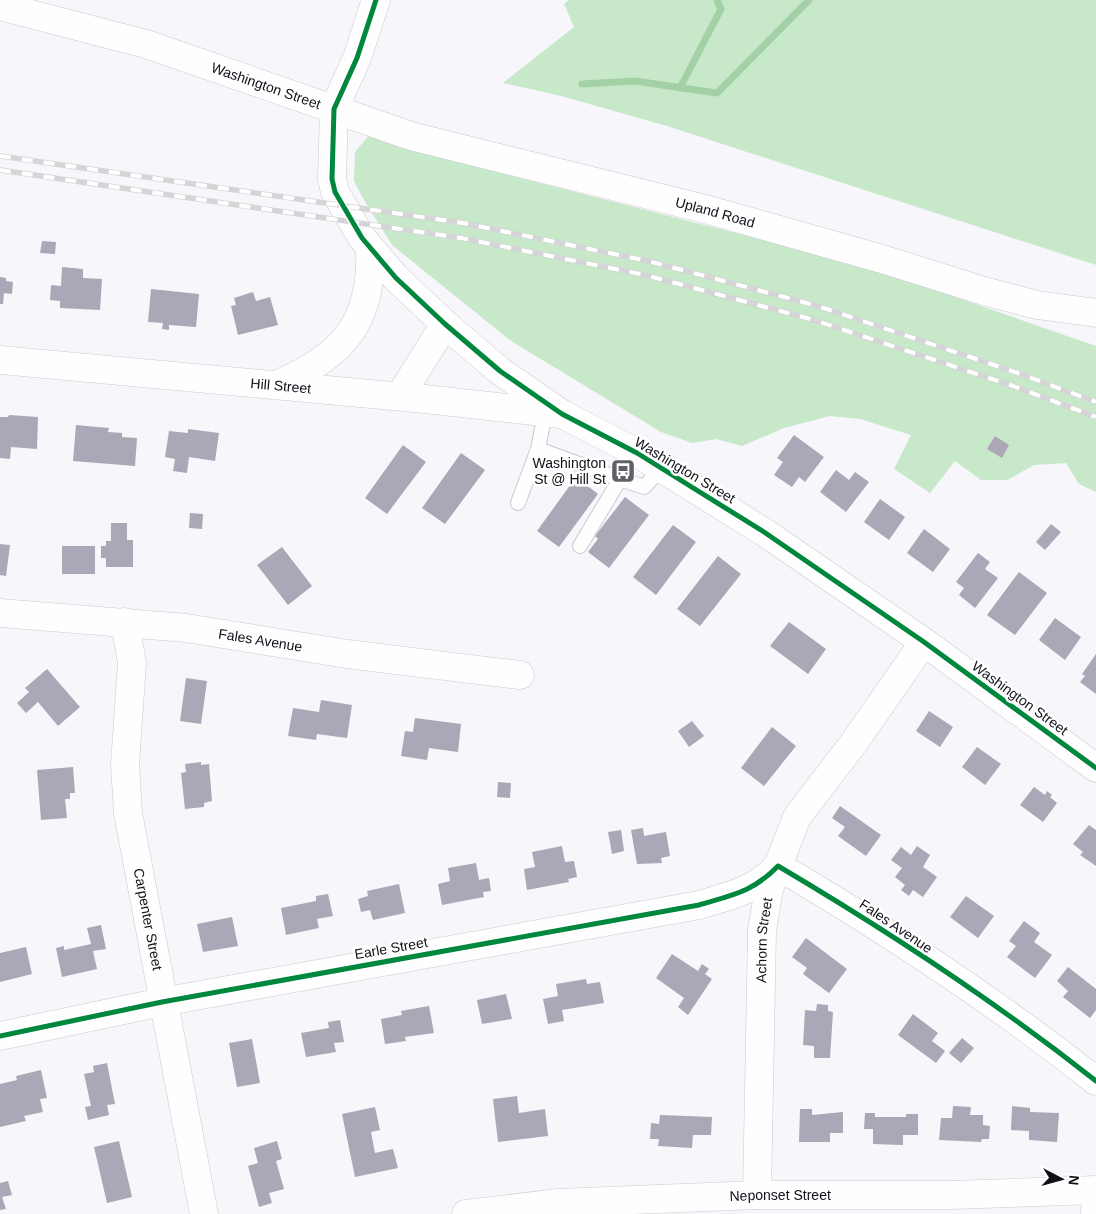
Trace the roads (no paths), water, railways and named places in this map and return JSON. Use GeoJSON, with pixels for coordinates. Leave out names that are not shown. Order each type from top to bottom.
{"type":"FeatureCollection","features":[{"type":"Feature","properties":{"kind":"street"},"geometry":{"type":"LineString","coordinates":[[334,109],[357,58],[376,0]]}},
{"type":"Feature","properties":{"kind":"street","name":"Washington Street"},"geometry":{"type":"LineString","coordinates":[[0,6],[146,44],[334,109],[332,179],[335,192],[347,216],[370,249],[445,324],[553,414],[662,468],[764,532],[924,642],[1096,768]]}},
{"type":"Feature","properties":{"kind":"street","name":"Upland Road"},"geometry":{"type":"LineString","coordinates":[[334,109],[412,136],[619,186],[796,234],[984,292],[1037,304],[1096,312]]}},
{"type":"Feature","properties":{"kind":"street"},"geometry":{"type":"LineString","coordinates":[[277,385],[316,366],[332,353],[354,327],[366,300],[369,285],[370,249]]}},
{"type":"Feature","properties":{"kind":"street"},"geometry":{"type":"LineString","coordinates":[[400,396],[445,324]]}},
{"type":"Feature","properties":{"kind":"street","name":"Hill Street"},"geometry":{"type":"LineString","coordinates":[[0,360],[400,396],[553,414]]}},
{"type":"Feature","properties":{"kind":"street","name":"Fales Avenue"},"geometry":{"type":"LineString","coordinates":[[0,613],[186,628],[347,654],[520,675]]}},
{"type":"Feature","properties":{"kind":"street","name":"Carpenter Street"},"geometry":{"type":"LineString","coordinates":[[125,622],[132,663],[125,764],[128,813],[162,1002],[204,1214]]}},
{"type":"Feature","properties":{"kind":"street","name":"Achorn Street"},"geometry":{"type":"LineString","coordinates":[[757,1195],[762,930],[769,889],[797,817],[853,744],[924,642]]}},
{"type":"Feature","properties":{"kind":"street","name":"Fales Avenue"},"geometry":{"type":"LineString","coordinates":[[778,866],[856,912],[1052,1046],[1096,1081]]}},
{"type":"Feature","properties":{"kind":"street","name":"Earle Street"},"geometry":{"type":"LineString","coordinates":[[0,1036],[162,1002],[699,905],[732,895],[762,882],[778,866]]}},
{"type":"Feature","properties":{"kind":"street","name":"Neponset Street"},"geometry":{"type":"LineString","coordinates":[[466,1214],[558,1202],[757,1195],[952,1195],[1096,1190]]}},
{"type":"Feature","properties":{"kind":"street"},"geometry":{"type":"LineString","coordinates":[[1096,1195],[1096,1214]]}},
{"type":"Feature","properties":{"kind":"lane"},"geometry":{"type":"LineString","coordinates":[[518,503],[553,414]]}},
{"type":"Feature","properties":{"kind":"lane"},"geometry":{"type":"LineString","coordinates":[[538,449],[644,487],[662,468]]}},
{"type":"Feature","properties":{"kind":"lane"},"geometry":{"type":"LineString","coordinates":[[580,546],[620,478]]}},
{"type":"Feature","properties":{"kind":"waterway"},"geometry":{"type":"LineString","coordinates":[[680,88],[721,9],[717,0]]}},
{"type":"Feature","properties":{"kind":"waterway"},"geometry":{"type":"LineString","coordinates":[[582,84],[635,81],[717,93],[809,0]]}},
{"type":"Feature","properties":{"kind":"railway"},"geometry":{"type":"LineString","coordinates":[[0,156],[463,223],[648,261],[818,306],[1018,373],[1096,402]]}},
{"type":"Feature","properties":{"kind":"railway"},"geometry":{"type":"LineString","coordinates":[[0,170],[461,238],[645,275],[814,320],[1013,386],[1096,417]]}},
{"type":"Feature","properties":{"kind":"place","name":"Washington St @ Hill St"},"geometry":{"type":"Point","coordinates":[623,471]}}]}
